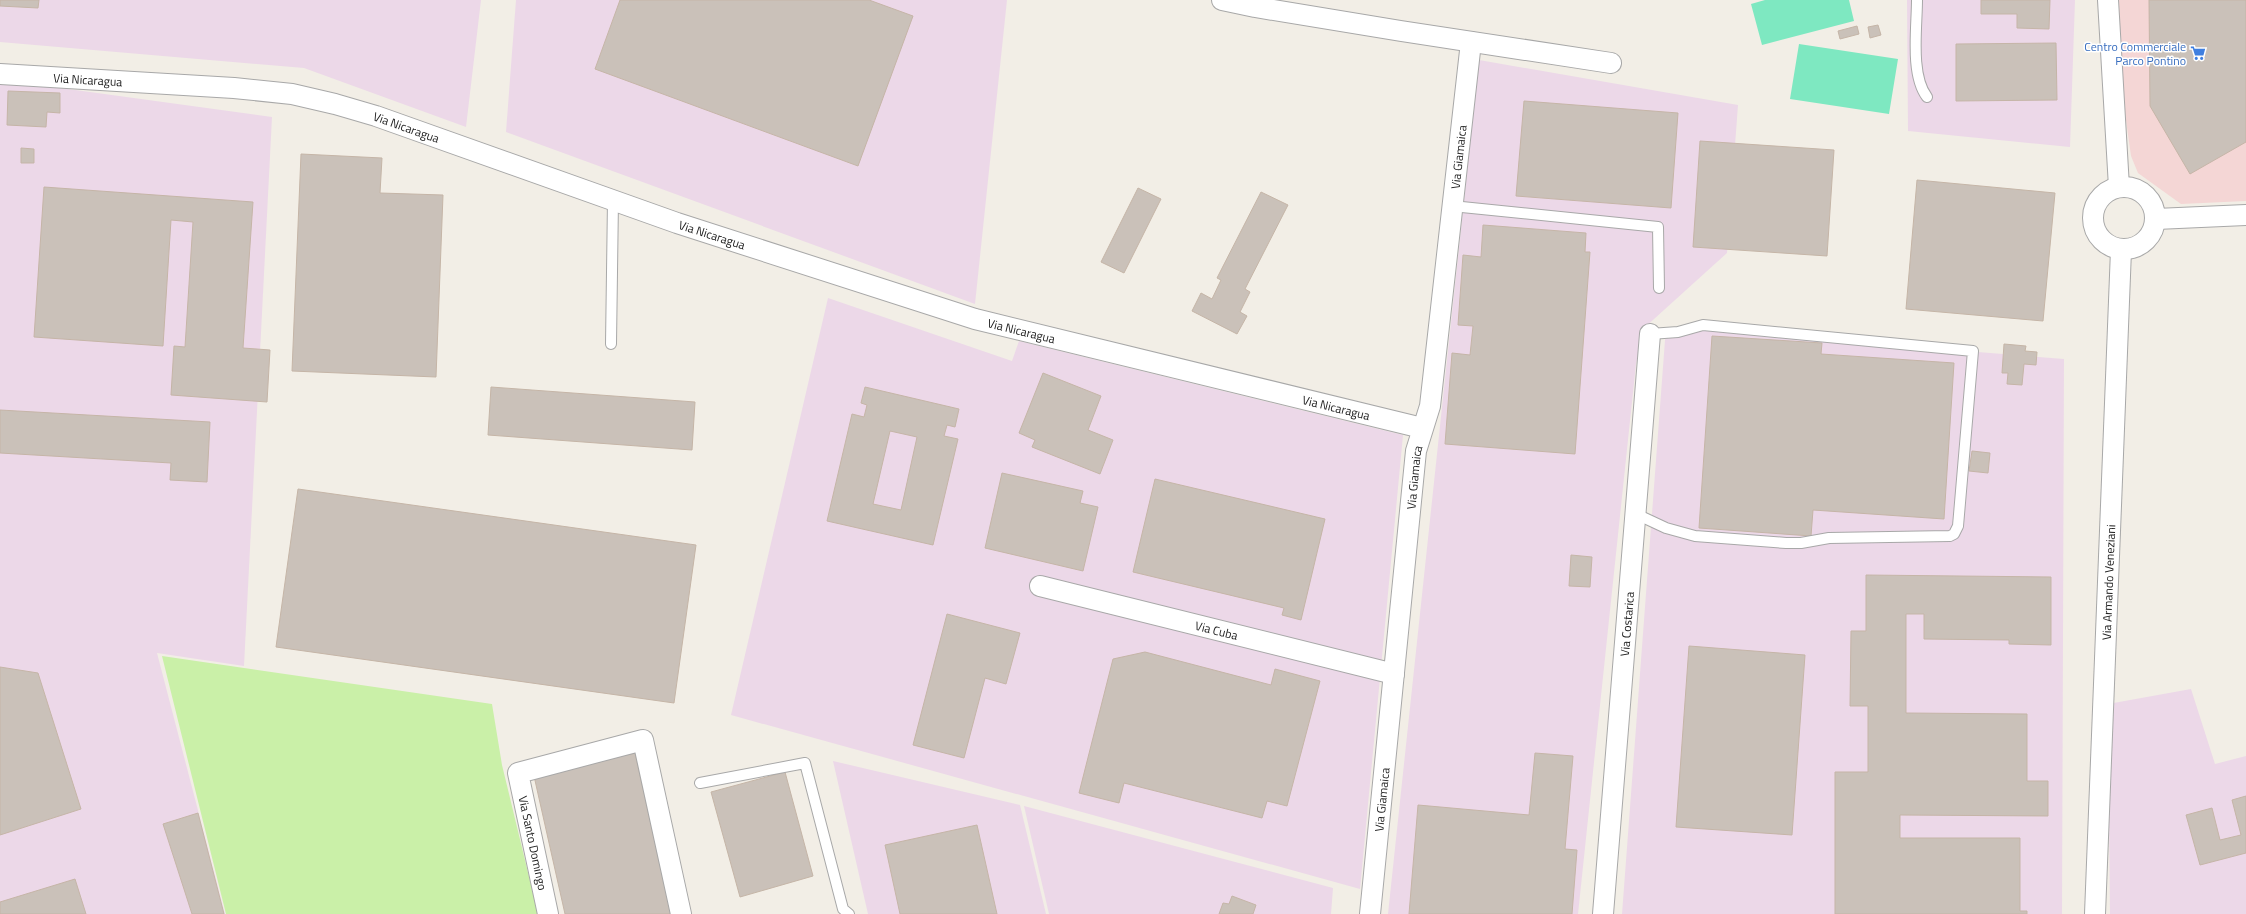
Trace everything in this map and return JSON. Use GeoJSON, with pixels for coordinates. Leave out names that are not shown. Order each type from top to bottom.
{"type":"FeatureCollection","features":[{"type":"Feature","properties":{"kind":"street"},"geometry":{"type":"LineString","coordinates":[[1222,0],[1255,7],[1471,42],[1612,63]]}},
{"type":"Feature","properties":{"kind":"street"},"geometry":{"type":"LineString","coordinates":[[2108,0],[2119,187]]}},
{"type":"Feature","properties":{"kind":"street","name":"Via Giamaica"},"geometry":{"type":"LineString","coordinates":[[1370,914],[1416,450],[1430,406],[1471,42]]}},
{"type":"Feature","properties":{"kind":"street","name":"Via Nicaragua"},"geometry":{"type":"LineString","coordinates":[[0,74],[234,88],[292,94],[335,104],[376,116],[677,223],[975,319],[1422,428]]}},
{"type":"Feature","properties":{"kind":"street"},"geometry":{"type":"LineString","coordinates":[[2119,187],[2131,187],[2145,195],[2154,208],[2156,219],[2154,229],[2146,242],[2132,249],[2121,250],[2110,246],[2101,240],[2095,230],[2093,218],[2098,201],[2109,191],[2119,187]]}},
{"type":"Feature","properties":{"kind":"street"},"geometry":{"type":"LineString","coordinates":[[2156,219],[2246,215]]}},
{"type":"Feature","properties":{"kind":"street","name":"Via Armando Veneziani"},"geometry":{"type":"LineString","coordinates":[[2095,914],[2121,250]]}},
{"type":"Feature","properties":{"kind":"street","name":"Via Costarica"},"geometry":{"type":"LineString","coordinates":[[1603,914],[1650,334]]}},
{"type":"Feature","properties":{"kind":"street","name":"Via Cuba"},"geometry":{"type":"LineString","coordinates":[[1040,586],[1394,674]]}},
{"type":"Feature","properties":{"kind":"street","name":"Via Santo Domingo"},"geometry":{"type":"LineString","coordinates":[[548,914],[518,773],[644,740],[681,914]]}},
{"type":"Feature","properties":{"kind":"lane"},"geometry":{"type":"LineString","coordinates":[[1917,0],[1917,72],[1920,86],[1927,97]]}},
{"type":"Feature","properties":{"kind":"lane"},"geometry":{"type":"LineString","coordinates":[[611,344],[613,200]]}},
{"type":"Feature","properties":{"kind":"lane"},"geometry":{"type":"LineString","coordinates":[[1452,206],[1658,227],[1659,288]]}},
{"type":"Feature","properties":{"kind":"lane"},"geometry":{"type":"LineString","coordinates":[[1636,514],[1666,528],[1690,535],[1786,543],[1801,543],[1829,538],[1950,536],[1954,534],[1958,526],[1973,351],[1703,325],[1678,332],[1650,334]]}},
{"type":"Feature","properties":{"kind":"lane"},"geometry":{"type":"LineString","coordinates":[[700,783],[805,763],[843,909],[849,914]]}},
{"type":"Feature","properties":{"kind":"shaded area"},"geometry":{"type":"Polygon","coordinates":[[[0,0],[481,0],[466,127],[304,68],[0,42],[0,0]]]}},
{"type":"Feature","properties":{"kind":"shaded area"},"geometry":{"type":"Polygon","coordinates":[[[516,0],[1007,0],[975,304],[506,132],[516,0]]]}},
{"type":"Feature","properties":{"kind":"shaded area"},"geometry":{"type":"Polygon","coordinates":[[[1907,0],[2075,0],[2070,147],[1908,131],[1907,0]]]}},
{"type":"Feature","properties":{"kind":"shaded area","name":"Centro Commerciale Parco Pontino"},"geometry":{"type":"Polygon","coordinates":[[[2118,0],[2246,0],[2246,201],[2181,204],[2138,173],[2131,156],[2124,106],[2118,0]]]}},
{"type":"Feature","properties":{"kind":"shaded area"},"geometry":{"type":"Polygon","coordinates":[[[1479,60],[1738,105],[1727,253],[1643,329],[1636,364],[1578,914],[1388,914],[1479,60]]]}},
{"type":"Feature","properties":{"kind":"shaded area"},"geometry":{"type":"Polygon","coordinates":[[[0,83],[46,86],[272,117],[244,666],[157,653],[225,914],[0,914],[0,83]]]}},
{"type":"Feature","properties":{"kind":"shaded area"},"geometry":{"type":"Polygon","coordinates":[[[828,298],[1012,361],[1019,341],[1403,435],[1360,889],[731,715],[828,298]]]}},
{"type":"Feature","properties":{"kind":"shaded area"},"geometry":{"type":"Polygon","coordinates":[[[1666,327],[2064,359],[2062,914],[1622,914],[1666,327]]]}},
{"type":"Feature","properties":{"kind":"shaded area"},"geometry":{"type":"Polygon","coordinates":[[[2191,689],[2215,764],[2246,756],[2246,914],[2110,914],[2108,704],[2191,689]]]}},
{"type":"Feature","properties":{"kind":"shaded area"},"geometry":{"type":"Polygon","coordinates":[[[833,761],[1020,805],[1046,914],[868,914],[833,761]]]}},
{"type":"Feature","properties":{"kind":"shaded area"},"geometry":{"type":"Polygon","coordinates":[[[1024,806],[1333,888],[1331,914],[1049,914],[1024,806]]]}},
{"type":"Feature","properties":{"kind":"green space"},"geometry":{"type":"Polygon","coordinates":[[[1765,0],[1849,0],[1854,21],[1762,45],[1751,4],[1765,0]]]}},
{"type":"Feature","properties":{"kind":"green space"},"geometry":{"type":"Polygon","coordinates":[[[1799,44],[1898,59],[1889,114],[1790,99],[1799,44]]]}},
{"type":"Feature","properties":{"kind":"green space"},"geometry":{"type":"Polygon","coordinates":[[[162,656],[492,704],[502,765],[538,914],[226,914],[162,656]]]}},
{"type":"Feature","properties":{"kind":"building"},"geometry":{"type":"Polygon","coordinates":[[[0,0],[39,0],[38,8],[0,6],[0,0]]]}},
{"type":"Feature","properties":{"kind":"building"},"geometry":{"type":"Polygon","coordinates":[[[620,0],[869,0],[913,16],[858,166],[595,69],[620,0]]]}},
{"type":"Feature","properties":{"kind":"building"},"geometry":{"type":"Polygon","coordinates":[[[1981,0],[2050,0],[2049,29],[2017,28],[2017,14],[1981,14],[1981,0]]]}},
{"type":"Feature","properties":{"kind":"building","name":"Centro Commerciale Parco Pontino"},"geometry":{"type":"Polygon","coordinates":[[[2149,0],[2246,0],[2246,142],[2190,174],[2150,106],[2149,0]]]}},
{"type":"Feature","properties":{"kind":"building"},"geometry":{"type":"Polygon","coordinates":[[[1878,25],[1881,35],[1870,38],[1868,27],[1878,25]]]}},
{"type":"Feature","properties":{"kind":"building"},"geometry":{"type":"Polygon","coordinates":[[[1857,26],[1859,34],[1840,39],[1838,31],[1857,26]]]}},
{"type":"Feature","properties":{"kind":"building"},"geometry":{"type":"Polygon","coordinates":[[[2056,43],[2057,100],[1956,101],[1956,44],[2056,43]]]}},
{"type":"Feature","properties":{"kind":"building"},"geometry":{"type":"Polygon","coordinates":[[[8,91],[60,93],[60,113],[47,112],[46,127],[7,125],[8,91]]]}},
{"type":"Feature","properties":{"kind":"building"},"geometry":{"type":"Polygon","coordinates":[[[1524,101],[1678,113],[1671,208],[1516,196],[1524,101]]]}},
{"type":"Feature","properties":{"kind":"building"},"geometry":{"type":"Polygon","coordinates":[[[1700,141],[1834,150],[1827,256],[1693,247],[1700,141]]]}},
{"type":"Feature","properties":{"kind":"building"},"geometry":{"type":"Polygon","coordinates":[[[21,148],[34,149],[34,163],[21,163],[21,148]]]}},
{"type":"Feature","properties":{"kind":"building"},"geometry":{"type":"Polygon","coordinates":[[[301,154],[382,158],[380,193],[443,195],[436,377],[292,371],[301,154]]]}},
{"type":"Feature","properties":{"kind":"building"},"geometry":{"type":"Polygon","coordinates":[[[1917,180],[2055,193],[2043,321],[1906,309],[1917,180]]]}},
{"type":"Feature","properties":{"kind":"building"},"geometry":{"type":"Polygon","coordinates":[[[44,187],[253,202],[243,348],[270,350],[267,402],[171,395],[174,346],[185,347],[193,222],[171,220],[163,346],[34,337],[44,187]]]}},
{"type":"Feature","properties":{"kind":"building"},"geometry":{"type":"Polygon","coordinates":[[[1138,188],[1161,199],[1124,273],[1101,262],[1138,188]]]}},
{"type":"Feature","properties":{"kind":"building"},"geometry":{"type":"Polygon","coordinates":[[[1261,192],[1288,205],[1245,289],[1250,292],[1240,312],[1247,316],[1237,334],[1192,311],[1201,293],[1212,299],[1221,280],[1217,278],[1261,192]]]}},
{"type":"Feature","properties":{"kind":"building"},"geometry":{"type":"Polygon","coordinates":[[[1483,225],[1586,233],[1585,252],[1590,252],[1575,454],[1445,444],[1452,353],[1470,355],[1473,326],[1458,325],[1463,255],[1481,257],[1483,225]]]}},
{"type":"Feature","properties":{"kind":"building"},"geometry":{"type":"Polygon","coordinates":[[[1712,336],[1822,343],[1821,354],[1954,363],[1944,519],[1813,510],[1811,536],[1699,528],[1712,336]]]}},
{"type":"Feature","properties":{"kind":"building"},"geometry":{"type":"Polygon","coordinates":[[[2004,344],[2026,346],[2025,351],[2037,352],[2036,365],[2024,364],[2022,385],[2007,384],[2008,373],[2002,373],[2004,344]]]}},
{"type":"Feature","properties":{"kind":"building"},"geometry":{"type":"Polygon","coordinates":[[[1043,373],[1101,396],[1088,430],[1113,440],[1100,474],[1032,447],[1035,440],[1019,433],[1043,373]]]}},
{"type":"Feature","properties":{"kind":"building"},"geometry":{"type":"Polygon","coordinates":[[[491,387],[695,402],[692,450],[488,435],[491,387]]]}},
{"type":"Feature","properties":{"kind":"building"},"geometry":{"type":"Polygon","coordinates":[[[865,387],[959,409],[955,427],[947,425],[944,436],[958,439],[933,545],[827,521],[852,414],[864,417],[867,405],[861,403],[865,387]],[[890,431],[873,504],[901,510],[917,437],[890,431]]]}},
{"type":"Feature","properties":{"kind":"building"},"geometry":{"type":"Polygon","coordinates":[[[0,410],[210,422],[207,482],[170,480],[171,463],[0,453],[0,410]]]}},
{"type":"Feature","properties":{"kind":"building"},"geometry":{"type":"Polygon","coordinates":[[[1972,451],[1990,453],[1988,473],[1969,471],[1972,451]]]}},
{"type":"Feature","properties":{"kind":"building"},"geometry":{"type":"Polygon","coordinates":[[[1002,473],[1083,491],[1080,503],[1098,507],[1083,571],[985,548],[1002,473]]]}},
{"type":"Feature","properties":{"kind":"building"},"geometry":{"type":"Polygon","coordinates":[[[1155,479],[1325,519],[1301,620],[1282,615],[1284,608],[1133,572],[1155,479]]]}},
{"type":"Feature","properties":{"kind":"building"},"geometry":{"type":"Polygon","coordinates":[[[298,489],[696,545],[674,703],[276,647],[298,489]]]}},
{"type":"Feature","properties":{"kind":"building"},"geometry":{"type":"Polygon","coordinates":[[[1571,555],[1592,557],[1590,587],[1569,586],[1571,555]]]}},
{"type":"Feature","properties":{"kind":"building"},"geometry":{"type":"Polygon","coordinates":[[[1866,575],[2051,577],[2051,645],[2009,644],[2009,640],[1924,639],[1924,614],[1906,614],[1906,713],[2027,714],[2027,781],[2048,781],[2048,816],[1900,815],[1900,838],[2020,838],[2020,911],[2027,911],[2027,914],[1835,914],[1835,772],[1868,772],[1868,706],[1850,706],[1851,631],[1866,631],[1866,575]]]}},
{"type":"Feature","properties":{"kind":"building"},"geometry":{"type":"Polygon","coordinates":[[[947,614],[1020,633],[1006,684],[985,678],[964,758],[913,745],[947,614]]]}},
{"type":"Feature","properties":{"kind":"building"},"geometry":{"type":"Polygon","coordinates":[[[1689,646],[1805,655],[1792,835],[1676,827],[1689,646]]]}},
{"type":"Feature","properties":{"kind":"building"},"geometry":{"type":"Polygon","coordinates":[[[1145,652],[1271,685],[1275,669],[1320,681],[1287,806],[1267,801],[1262,818],[1124,783],[1119,803],[1079,793],[1113,659],[1145,652]]]}},
{"type":"Feature","properties":{"kind":"building"},"geometry":{"type":"Polygon","coordinates":[[[0,667],[38,673],[81,809],[0,835],[0,667]]]}},
{"type":"Feature","properties":{"kind":"building"},"geometry":{"type":"Polygon","coordinates":[[[635,753],[671,914],[565,914],[534,776],[635,753]]]}},
{"type":"Feature","properties":{"kind":"building"},"geometry":{"type":"Polygon","coordinates":[[[1535,753],[1573,756],[1565,849],[1577,850],[1572,914],[1409,914],[1418,805],[1529,815],[1535,753]]]}},
{"type":"Feature","properties":{"kind":"building"},"geometry":{"type":"Polygon","coordinates":[[[785,772],[813,876],[740,897],[711,792],[785,772]]]}},
{"type":"Feature","properties":{"kind":"building"},"geometry":{"type":"Polygon","coordinates":[[[2246,796],[2246,853],[2200,865],[2186,815],[2212,808],[2220,840],[2241,835],[2232,800],[2246,796]]]}},
{"type":"Feature","properties":{"kind":"building"},"geometry":{"type":"Polygon","coordinates":[[[198,813],[224,914],[192,914],[163,824],[198,813]]]}},
{"type":"Feature","properties":{"kind":"building"},"geometry":{"type":"Polygon","coordinates":[[[977,825],[997,914],[900,914],[885,845],[977,825]]]}},
{"type":"Feature","properties":{"kind":"building"},"geometry":{"type":"Polygon","coordinates":[[[75,879],[86,914],[0,914],[0,902],[75,879]]]}},
{"type":"Feature","properties":{"kind":"building"},"geometry":{"type":"Polygon","coordinates":[[[1232,896],[1256,905],[1253,914],[1219,914],[1223,903],[1229,904],[1232,896]]]}},
{"type":"Feature","properties":{"kind":"place","name":"Centro Commerciale Parco Pontino"},"geometry":{"type":"Point","coordinates":[2198,53]}}]}
